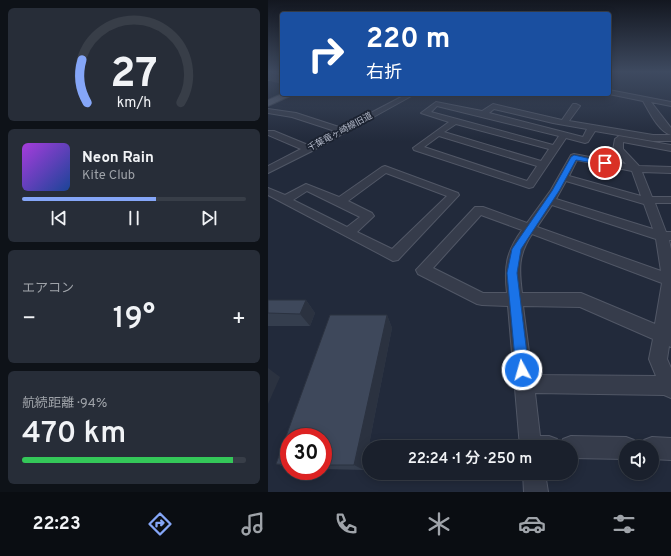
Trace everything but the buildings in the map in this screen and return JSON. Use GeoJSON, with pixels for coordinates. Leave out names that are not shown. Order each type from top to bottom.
{"type":"FeatureCollection","features":[{"type":"Feature","properties":{"kind":"main road"},"geometry":{"type":"LineString","coordinates":[[268,103],[285,96]]}},
{"type":"Feature","properties":{"kind":"street"},"geometry":{"type":"LineString","coordinates":[[624,95],[671,104]]}},
{"type":"Feature","properties":{"kind":"street","name":"千葉竜ヶ崎線旧道"},"geometry":{"type":"LineString","coordinates":[[268,170],[408,96]]}},
{"type":"Feature","properties":{"kind":"street"},"geometry":{"type":"LineString","coordinates":[[645,99],[662,124],[671,133]]}},
{"type":"Feature","properties":{"kind":"street"},"geometry":{"type":"LineString","coordinates":[[555,148],[425,113],[436,104],[483,114],[585,140],[592,128]]}},
{"type":"Feature","properties":{"kind":"street"},"geometry":{"type":"LineString","coordinates":[[483,114],[493,106],[564,123],[653,138],[671,138]]}},
{"type":"Feature","properties":{"kind":"street"},"geometry":{"type":"LineString","coordinates":[[564,123],[576,106]]}},
{"type":"Feature","properties":{"kind":"street"},"geometry":{"type":"LineString","coordinates":[[268,111],[293,115],[343,131]]}},
{"type":"Feature","properties":{"kind":"street"},"geometry":{"type":"LineString","coordinates":[[455,121],[417,148],[529,185],[564,135]]}},
{"type":"Feature","properties":{"kind":"street"},"geometry":{"type":"LineString","coordinates":[[271,133],[309,149]]}},
{"type":"Feature","properties":{"kind":"street"},"geometry":{"type":"LineString","coordinates":[[438,133],[543,165]]}},
{"type":"Feature","properties":{"kind":"street"},"geometry":{"type":"LineString","coordinates":[[524,384],[670,388],[658,359],[666,337],[670,280],[666,236],[648,201],[636,169],[618,150],[619,139],[671,148]]}},
{"type":"Feature","properties":{"kind":"street"},"geometry":{"type":"LineString","coordinates":[[530,440],[512,273],[516,249],[550,200],[574,157],[636,169],[671,170]]}},
{"type":"Feature","properties":{"kind":"street"},"geometry":{"type":"LineString","coordinates":[[268,191],[393,256],[454,195],[385,169],[340,202]]}},
{"type":"Feature","properties":{"kind":"street"},"geometry":{"type":"LineString","coordinates":[[563,177],[648,201],[671,200]]}},
{"type":"Feature","properties":{"kind":"street"},"geometry":{"type":"LineString","coordinates":[[285,200],[306,187],[368,216],[348,232]]}},
{"type":"Feature","properties":{"kind":"street"},"geometry":{"type":"LineString","coordinates":[[550,200],[666,236]]}},
{"type":"Feature","properties":{"kind":"street"},"geometry":{"type":"LineString","coordinates":[[666,337],[581,300],[482,299],[423,270],[479,210],[670,280]]}},
{"type":"Feature","properties":{"kind":"street"},"geometry":{"type":"LineString","coordinates":[[578,447],[619,448]]}},
{"type":"Feature","properties":{"kind":"street"},"geometry":{"type":"LineString","coordinates":[[659,448],[671,448]]}},
{"type":"Feature","properties":{"kind":"street"},"geometry":{"type":"LineString","coordinates":[[535,480],[536,492]]}},
{"type":"Feature","properties":{"kind":"route"},"geometry":{"type":"LineString","coordinates":[[522,370],[512,273],[516,249],[556,191],[574,157],[605,163]]}}]}
